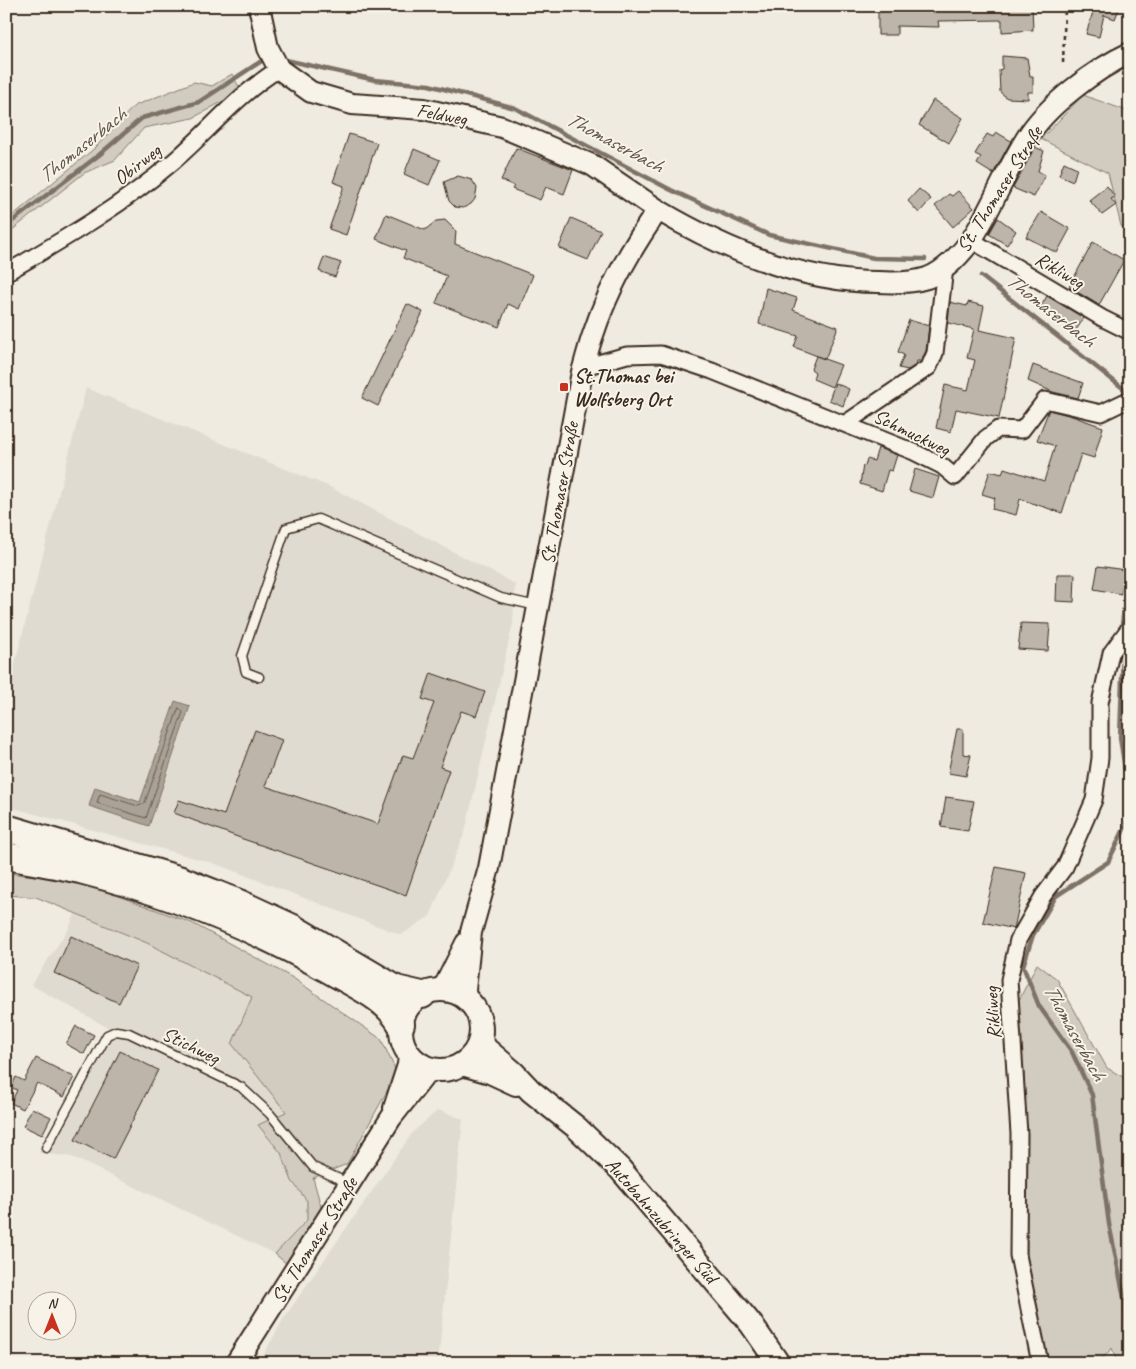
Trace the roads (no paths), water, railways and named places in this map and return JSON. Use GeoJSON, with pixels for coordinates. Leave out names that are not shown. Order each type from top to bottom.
{"type":"FeatureCollection","features":[{"type":"Feature","properties":{"kind":"highway"},"geometry":{"type":"LineString","coordinates":[[6,828],[181,880],[239,903],[291,927],[396,989],[431,992]]}},
{"type":"Feature","properties":{"kind":"highway"},"geometry":{"type":"LineString","coordinates":[[6,837],[78,849]]}},
{"type":"Feature","properties":{"kind":"highway"},"geometry":{"type":"LineString","coordinates":[[6,856],[83,871],[166,895],[220,916],[280,942],[383,1001],[402,1024]]}},
{"type":"Feature","properties":{"kind":"main road","name":"Feldweg"},"geometry":{"type":"LineString","coordinates":[[259,6],[268,48],[279,69],[311,92],[352,104],[424,109],[502,126],[592,165],[658,210]]}},
{"type":"Feature","properties":{"kind":"main road","name":"St. Thomaser Straße"},"geometry":{"type":"LineString","coordinates":[[466,999],[465,990],[471,932],[489,868],[584,367],[594,331],[607,298],[638,238],[658,210],[722,244],[811,275],[848,282],[902,283],[927,278],[945,268],[971,240],[1026,137],[1050,110],[1110,62],[1130,53]]}},
{"type":"Feature","properties":{"kind":"main road","name":"St. Thomaser Straße"},"geometry":{"type":"LineString","coordinates":[[431,992],[446,983],[471,932]]}},
{"type":"Feature","properties":{"kind":"main road"},"geometry":{"type":"LineString","coordinates":[[431,992],[454,992],[466,999],[477,1012],[481,1029],[481,1038],[477,1048],[462,1064],[450,1069],[437,1070],[417,1062],[409,1054],[401,1034],[402,1024],[408,1007],[431,992]]}},
{"type":"Feature","properties":{"kind":"main road","name":"Autobahnzubringer Süd"},"geometry":{"type":"LineString","coordinates":[[481,1038],[485,1048],[513,1072],[531,1091],[576,1127],[620,1169],[751,1324],[778,1363]]}},
{"type":"Feature","properties":{"kind":"main road","name":"St. Thomaser Straße"},"geometry":{"type":"LineString","coordinates":[[391,1118],[408,1065],[409,1054]]}},
{"type":"Feature","properties":{"kind":"main road","name":"Autobahnzubringer Süd"},"geometry":{"type":"LineString","coordinates":[[462,1064],[490,1072],[531,1091]]}},
{"type":"Feature","properties":{"kind":"main road","name":"St. Thomaser Straße"},"geometry":{"type":"LineString","coordinates":[[236,1363],[391,1118],[425,1075],[437,1070]]}},
{"type":"Feature","properties":{"kind":"street","name":"Obirweg"},"geometry":{"type":"LineString","coordinates":[[6,273],[110,210],[173,162],[260,81],[279,69]]}},
{"type":"Feature","properties":{"kind":"street","name":"Rikliweg"},"geometry":{"type":"LineString","coordinates":[[971,240],[1102,318],[1130,332]]}},
{"type":"Feature","properties":{"kind":"street","name":"Schmuckweg"},"geometry":{"type":"LineString","coordinates":[[846,423],[928,367],[935,353],[945,268]]}},
{"type":"Feature","properties":{"kind":"street","name":"Schmuckweg"},"geometry":{"type":"LineString","coordinates":[[584,367],[627,355],[661,354],[712,371],[846,423],[914,452],[942,466],[956,477],[986,438],[998,429],[1022,430],[1045,400],[1100,413],[1130,399]]}},
{"type":"Feature","properties":{"kind":"street","name":"Rikliweg"},"geometry":{"type":"LineString","coordinates":[[1040,1363],[1018,1255],[1018,1134],[1009,980],[1018,940],[1043,896],[1065,867],[1094,800],[1100,758],[1100,703],[1112,653],[1130,627]]}},
{"type":"Feature","properties":{"kind":"lane"},"geometry":{"type":"LineString","coordinates":[[259,677],[246,672],[242,656],[286,528],[318,518],[501,598],[538,607]]}},
{"type":"Feature","properties":{"kind":"lane","name":"Stichweg"},"geometry":{"type":"LineString","coordinates":[[46,1148],[107,1035],[116,1031],[130,1033],[241,1087],[270,1114],[312,1167],[350,1184]]}},
{"type":"Feature","properties":{"kind":"water"},"geometry":{"type":"Polygon","coordinates":[[[175,701],[190,706],[149,826],[89,806],[95,787],[140,802],[175,701]]]}},
{"type":"Feature","properties":{"kind":"waterway","name":"Thomaserbach"},"geometry":{"type":"LineString","coordinates":[[6,226],[99,155],[142,118],[199,102],[263,60]]}},
{"type":"Feature","properties":{"kind":"waterway","name":"Thomaserbach"},"geometry":{"type":"LineString","coordinates":[[286,60],[375,80],[429,85],[515,108],[671,190],[769,235],[874,258],[925,259]]}},
{"type":"Feature","properties":{"kind":"waterway","name":"Thomaserbach"},"geometry":{"type":"LineString","coordinates":[[981,276],[1124,389]]}},
{"type":"Feature","properties":{"kind":"waterway","name":"Thomaserbach"},"geometry":{"type":"LineString","coordinates":[[1122,625],[1130,558]]}},
{"type":"Feature","properties":{"kind":"waterway","name":"Thomaserbach"},"geometry":{"type":"LineString","coordinates":[[1123,650],[1120,738],[1128,787],[1127,823],[1108,862],[1056,896],[1033,935],[1023,966],[1039,1006],[1072,1052],[1092,1095],[1109,1224],[1125,1302],[1126,1331],[1130,1349]]}},
{"type":"Feature","properties":{"kind":"place","name":"St.Thomas bei Wolfsberg Ort"},"geometry":{"type":"Point","coordinates":[564,387]}}]}
